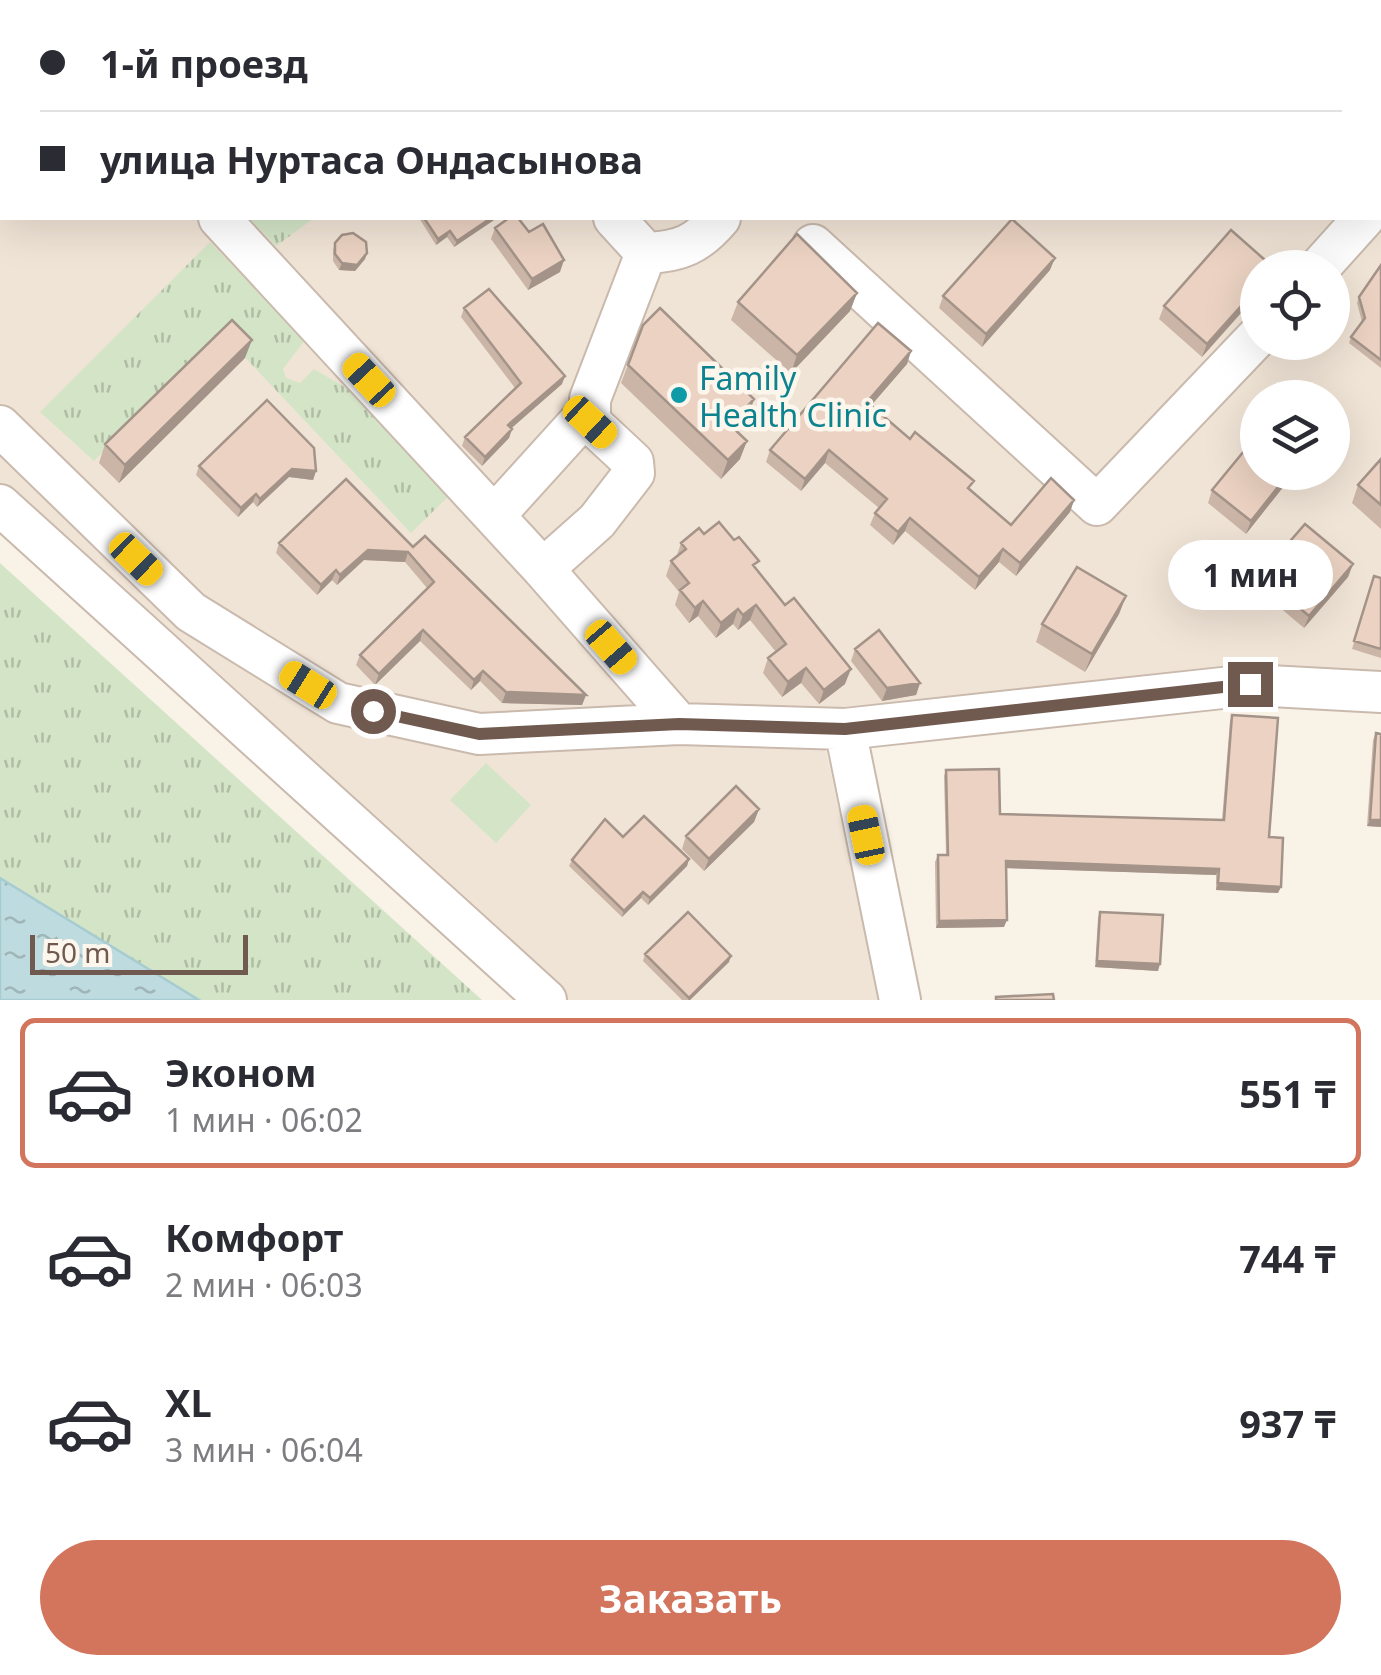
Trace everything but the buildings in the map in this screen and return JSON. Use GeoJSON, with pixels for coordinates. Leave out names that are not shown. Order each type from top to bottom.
{"type":"FeatureCollection","features":[{"type":"Feature","properties":{"kind":"street"},"geometry":{"type":"LineString","coordinates":[[221,220],[543,569],[679,724]]}},
{"type":"Feature","properties":{"kind":"street"},"geometry":{"type":"LineString","coordinates":[[616,220],[646,253],[673,252],[701,240],[718,220]]}},
{"type":"Feature","properties":{"kind":"street"},"geometry":{"type":"LineString","coordinates":[[1335,250],[1362,220]]}},
{"type":"Feature","properties":{"kind":"street"},"geometry":{"type":"LineString","coordinates":[[812,246],[1097,505],[1240,356]]}},
{"type":"Feature","properties":{"kind":"street"},"geometry":{"type":"LineString","coordinates":[[590,422],[590,400],[646,253]]}},
{"type":"Feature","properties":{"kind":"street"},"geometry":{"type":"LineString","coordinates":[[494,516],[582,420],[590,422],[633,462],[634,473],[597,521],[543,569]]}},
{"type":"Feature","properties":{"kind":"street"},"geometry":{"type":"LineString","coordinates":[[0,426],[191,612],[338,703],[479,734],[679,724],[845,729],[1250,684],[1381,692]]}},
{"type":"Feature","properties":{"kind":"street"},"geometry":{"type":"LineString","coordinates":[[0,504],[546,1000]]}},
{"type":"Feature","properties":{"kind":"street"},"geometry":{"type":"LineString","coordinates":[[845,729],[900,1000]]}},
{"type":"Feature","properties":{"kind":"shaded area"},"geometry":{"type":"Polygon","coordinates":[[[0,220],[1381,220],[1381,671],[1267,666],[819,718],[880,1000],[527,1000],[0,521],[0,220]]]}},
{"type":"Feature","properties":{"kind":"green space"},"geometry":{"type":"Polygon","coordinates":[[[251,220],[311,220],[276,246],[251,220]]]}},
{"type":"Feature","properties":{"kind":"green space"},"geometry":{"type":"Polygon","coordinates":[[[210,242],[305,340],[283,369],[286,378],[300,383],[314,369],[360,396],[451,494],[411,533],[221,332],[94,461],[40,412],[210,242]]]}},
{"type":"Feature","properties":{"kind":"green space"},"geometry":{"type":"Polygon","coordinates":[[[0,563],[482,1000],[199,1000],[0,878],[0,563]]]}},
{"type":"Feature","properties":{"kind":"green space"},"geometry":{"type":"Polygon","coordinates":[[[486,763],[531,805],[496,843],[450,800],[486,763]]]}},
{"type":"Feature","properties":{"kind":"water"},"geometry":{"type":"Polygon","coordinates":[[[0,878],[199,1000],[0,1000],[0,878]]]}},
{"type":"Feature","properties":{"kind":"place","name":"Family Health Clinic"},"geometry":{"type":"Point","coordinates":[679,395]}},
{"type":"Feature","properties":{"kind":"route"},"geometry":{"type":"LineString","coordinates":[[373,711],[479,734],[679,724],[845,729],[1250,684]]}}]}
